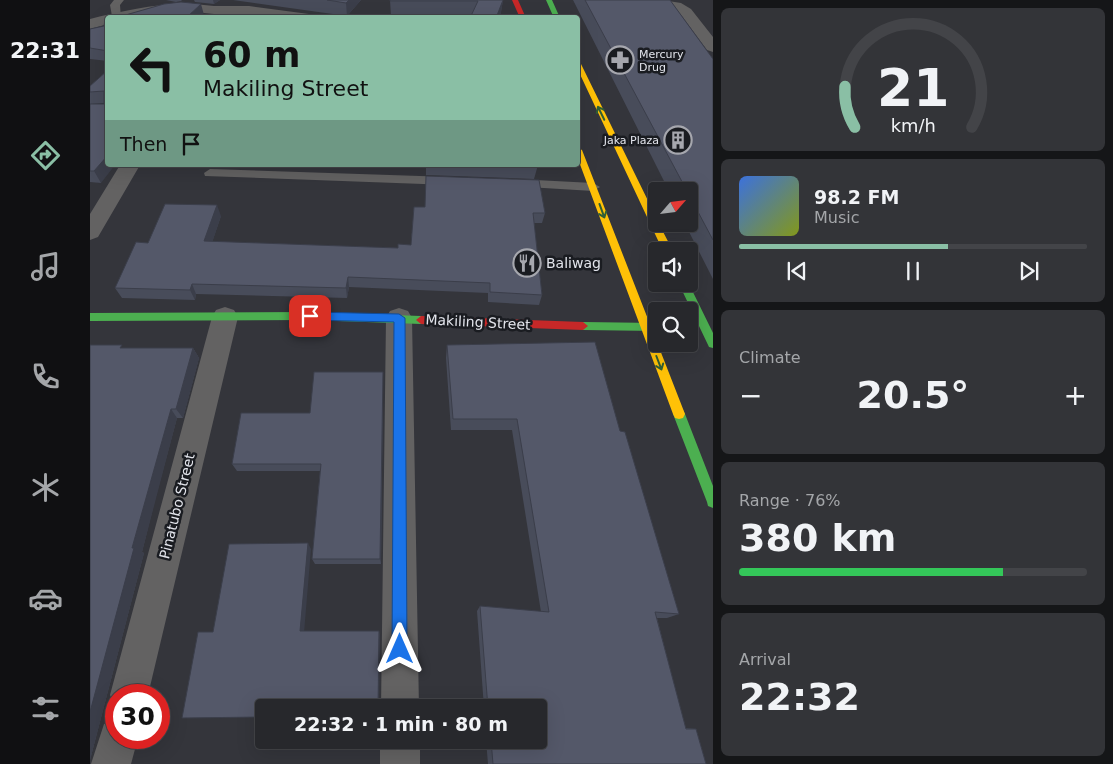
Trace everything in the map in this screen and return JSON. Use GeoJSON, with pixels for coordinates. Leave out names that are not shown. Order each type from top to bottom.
{"type":"FeatureCollection","features":[{"type":"Feature","properties":{"kind":"main road"},"geometry":{"type":"LineString","coordinates":[[515,0],[521,15]]}},
{"type":"Feature","properties":{"kind":"main road"},"geometry":{"type":"LineString","coordinates":[[549,0],[556,15]]}},
{"type":"Feature","properties":{"kind":"main road"},"geometry":{"type":"LineString","coordinates":[[580,68],[664,242]]}},
{"type":"Feature","properties":{"kind":"main road"},"geometry":{"type":"LineString","coordinates":[[580,155],[648,320]]}},
{"type":"Feature","properties":{"kind":"main road"},"geometry":{"type":"LineString","coordinates":[[687,292],[702,333]]}},
{"type":"Feature","properties":{"kind":"main road","name":"Makiling Street"},"geometry":{"type":"LineString","coordinates":[[90,317],[310,316],[399,318],[537,325],[648,327]]}},
{"type":"Feature","properties":{"kind":"main road"},"geometry":{"type":"LineString","coordinates":[[660,352],[713,502]]}},
{"type":"Feature","properties":{"kind":"street"},"geometry":{"type":"LineString","coordinates":[[626,0],[676,6],[686,12],[710,39]]}},
{"type":"Feature","properties":{"kind":"street"},"geometry":{"type":"LineString","coordinates":[[134,15],[184,8],[250,10],[287,15]]}},
{"type":"Feature","properties":{"kind":"street"},"geometry":{"type":"LineString","coordinates":[[90,24],[105,20]]}},
{"type":"Feature","properties":{"kind":"street"},"geometry":{"type":"LineString","coordinates":[[90,35],[105,31]]}},
{"type":"Feature","properties":{"kind":"street"},"geometry":{"type":"LineString","coordinates":[[90,232],[129,167]]}},
{"type":"Feature","properties":{"kind":"street","name":"Pinatubo Street"},"geometry":{"type":"LineString","coordinates":[[132,684],[225,317]]}},
{"type":"Feature","properties":{"kind":"street"},"geometry":{"type":"LineString","coordinates":[[399,318],[400,699]]}},
{"type":"Feature","properties":{"kind":"street"},"geometry":{"type":"LineString","coordinates":[[111,764],[115,749]]}},
{"type":"Feature","properties":{"kind":"street"},"geometry":{"type":"LineString","coordinates":[[400,749],[400,764]]}},
{"type":"Feature","properties":{"kind":"lane"},"geometry":{"type":"LineString","coordinates":[[113,15],[115,5],[119,0]]}},
{"type":"Feature","properties":{"kind":"lane"},"geometry":{"type":"LineString","coordinates":[[210,173],[464,180],[421,177],[420,167]]}},
{"type":"Feature","properties":{"kind":"lane"},"geometry":{"type":"LineString","coordinates":[[504,183],[593,187]]}},
{"type":"Feature","properties":{"kind":"building"},"geometry":{"type":"Polygon","coordinates":[[[327,0],[349,0],[346,3],[327,0]]]}},
{"type":"Feature","properties":{"kind":"building"},"geometry":{"type":"Polygon","coordinates":[[[503,0],[497,15],[471,15],[478,1],[390,1],[503,0]]]}},
{"type":"Feature","properties":{"kind":"building","name":"Jaka Plaza"},"geometry":{"type":"Polygon","coordinates":[[[585,0],[670,0],[713,59],[713,240],[698,212],[698,182],[682,182],[585,0]]]}},
{"type":"Feature","properties":{"kind":"building"},"geometry":{"type":"Polygon","coordinates":[[[181,2],[201,4],[189,15],[126,15],[164,4],[181,2]]]}},
{"type":"Feature","properties":{"kind":"building"},"geometry":{"type":"Polygon","coordinates":[[[105,20],[105,50],[90,48],[90,29],[104,26],[105,20]]]}},
{"type":"Feature","properties":{"kind":"building"},"geometry":{"type":"Polygon","coordinates":[[[105,73],[105,158],[94,171],[90,171],[90,104],[104,104],[104,91],[90,92],[90,86],[105,73]]]}},
{"type":"Feature","properties":{"kind":"building"},"geometry":{"type":"Polygon","coordinates":[[[426,176],[539,180],[545,213],[533,213],[542,295],[490,292],[490,283],[348,277],[346,288],[192,284],[190,290],[115,288],[136,242],[148,243],[165,204],[217,205],[204,241],[398,248],[398,244],[411,245],[414,207],[425,207],[426,176]]]}},
{"type":"Feature","properties":{"kind":"building"},"geometry":{"type":"Polygon","coordinates":[[[595,342],[620,431],[625,432],[679,614],[655,612],[686,729],[696,729],[706,764],[493,764],[492,749],[547,749],[547,699],[487,699],[480,606],[549,612],[517,419],[453,419],[447,345],[595,342]]]}},
{"type":"Feature","properties":{"kind":"building"},"geometry":{"type":"Polygon","coordinates":[[[90,345],[122,345],[120,348],[193,348],[176,409],[171,409],[132,548],[134,548],[90,712],[90,345]]]}},
{"type":"Feature","properties":{"kind":"building"},"geometry":{"type":"Polygon","coordinates":[[[314,372],[383,372],[380,559],[312,559],[321,464],[232,464],[241,413],[310,413],[314,372]]]}},
{"type":"Feature","properties":{"kind":"building"},"geometry":{"type":"Polygon","coordinates":[[[308,543],[300,631],[379,631],[378,699],[255,699],[255,717],[182,718],[198,632],[213,632],[229,544],[308,543]]]}},
{"type":"Feature","properties":{"kind":"traffic: fast"},"geometry":{"type":"LineString","coordinates":[[549,0],[556,15]]}},
{"type":"Feature","properties":{"kind":"traffic: fast"},"geometry":{"type":"LineString","coordinates":[[688,292],[713,344]]}},
{"type":"Feature","properties":{"kind":"traffic: fast"},"geometry":{"type":"LineString","coordinates":[[90,317],[310,316],[421,320]]}},
{"type":"Feature","properties":{"kind":"traffic: fast"},"geometry":{"type":"LineString","coordinates":[[583,326],[648,327]]}},
{"type":"Feature","properties":{"kind":"traffic: fast"},"geometry":{"type":"LineString","coordinates":[[679,414],[713,502]]}},
{"type":"Feature","properties":{"kind":"traffic: slow"},"geometry":{"type":"LineString","coordinates":[[580,68],[664,242]]}},
{"type":"Feature","properties":{"kind":"traffic: slow"},"geometry":{"type":"LineString","coordinates":[[580,155],[679,414]]}},
{"type":"Feature","properties":{"kind":"traffic: jam"},"geometry":{"type":"LineString","coordinates":[[515,0],[522,15]]}},
{"type":"Feature","properties":{"kind":"traffic: jam"},"geometry":{"type":"LineString","coordinates":[[421,320],[583,326]]}},
{"type":"Feature","properties":{"kind":"place","name":"Mercury Drug"},"geometry":{"type":"Point","coordinates":[620,60]}},
{"type":"Feature","properties":{"kind":"place","name":"Jaka Plaza"},"geometry":{"type":"Point","coordinates":[678,140]}},
{"type":"Feature","properties":{"kind":"place","name":"Baliwag"},"geometry":{"type":"Point","coordinates":[527,263]}},
{"type":"Feature","properties":{"kind":"route"},"geometry":{"type":"LineString","coordinates":[[310,316],[399,318],[400,649]]}}]}
